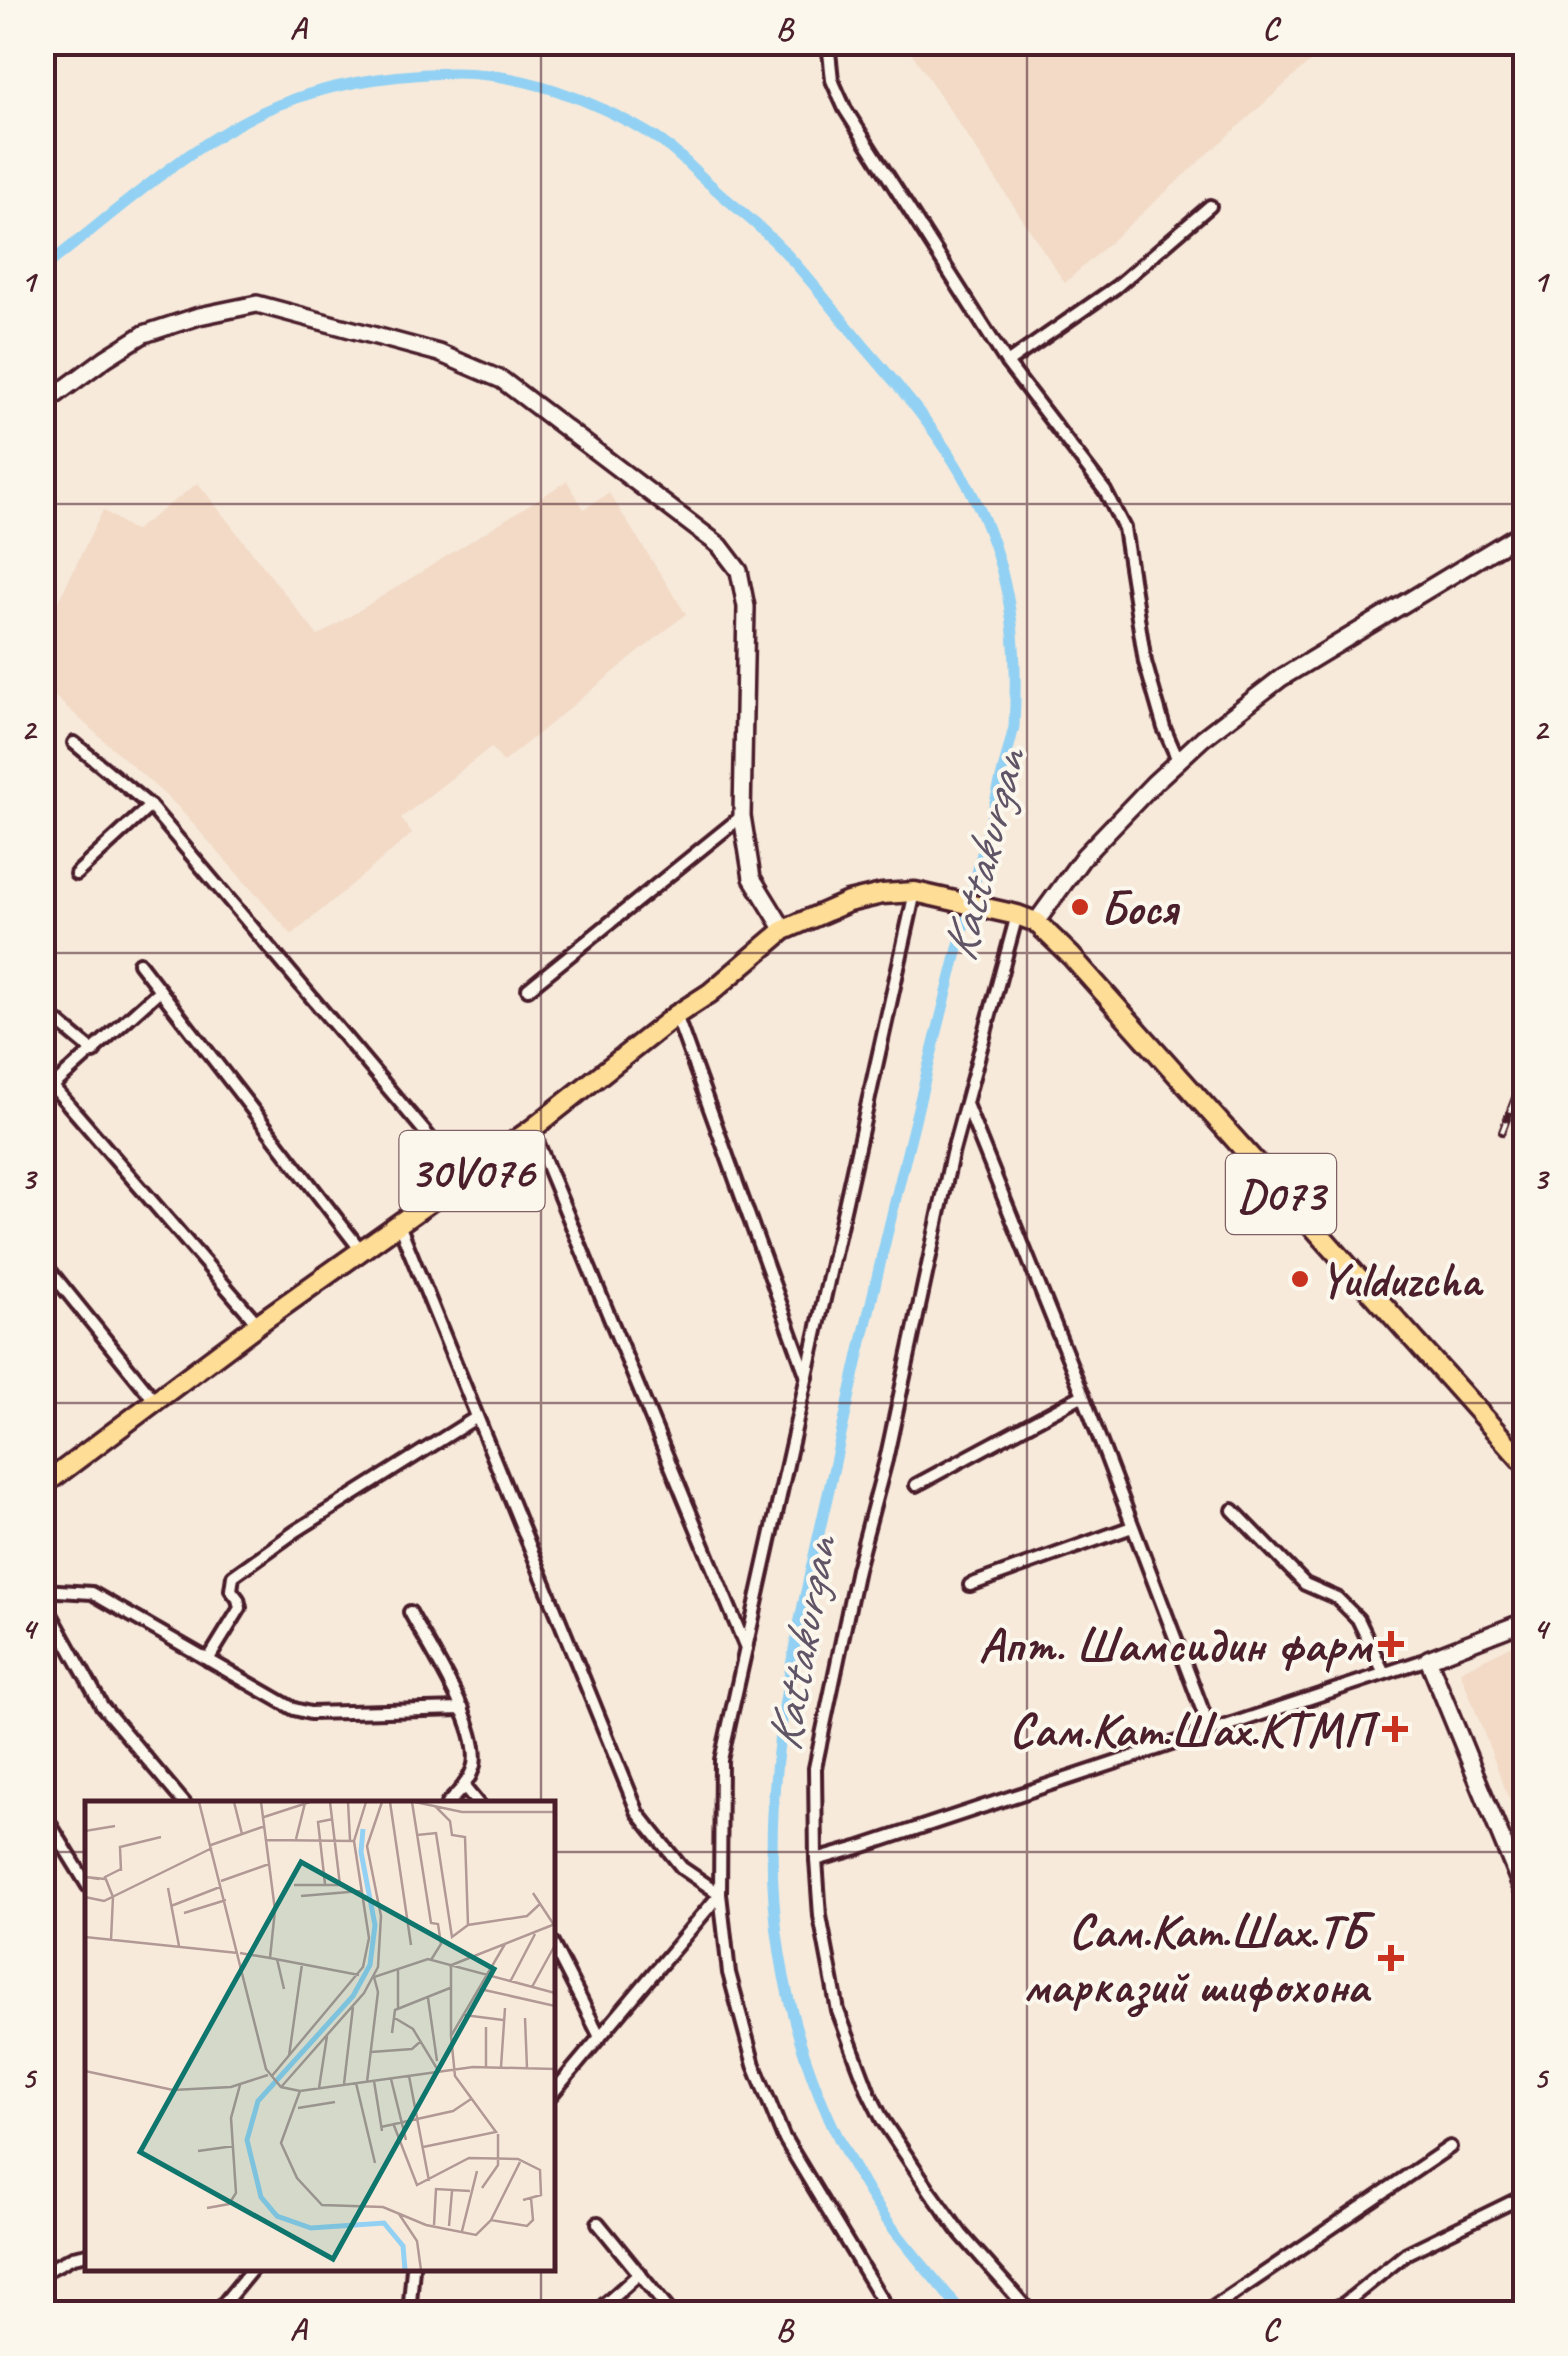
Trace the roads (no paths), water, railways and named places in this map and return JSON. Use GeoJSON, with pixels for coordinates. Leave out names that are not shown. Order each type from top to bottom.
{"type":"FeatureCollection","features":[{"type":"Feature","properties":{"kind":"main road","name":"30V076"},"geometry":{"type":"LineString","coordinates":[[42,1486],[360,1249],[532,1129],[784,930],[848,902],[915,892],[1036,922]]}},
{"type":"Feature","properties":{"kind":"main road","name":"D073"},"geometry":{"type":"LineString","coordinates":[[1036,922],[1071,956],[1526,1465]]}},
{"type":"Feature","properties":{"kind":"street"},"geometry":{"type":"LineString","coordinates":[[828,42],[832,80],[844,109],[1007,363],[1105,491],[1124,528],[1145,662],[1164,728],[1178,760]]}},
{"type":"Feature","properties":{"kind":"street"},"geometry":{"type":"LineString","coordinates":[[1007,363],[1116,287],[1210,206]]}},
{"type":"Feature","properties":{"kind":"street"},"geometry":{"type":"LineString","coordinates":[[42,405],[144,334],[199,316],[257,304],[439,353],[502,380],[720,546],[739,571],[746,607],[742,816],[752,878],[784,930]]}},
{"type":"Feature","properties":{"kind":"street"},"geometry":{"type":"LineString","coordinates":[[1036,922],[1084,856],[1178,760],[1281,678],[1526,530]]}},
{"type":"Feature","properties":{"kind":"street"},"geometry":{"type":"LineString","coordinates":[[74,743],[150,806],[463,1177]]}},
{"type":"Feature","properties":{"kind":"street"},"geometry":{"type":"LineString","coordinates":[[76,874],[150,806]]}},
{"type":"Feature","properties":{"kind":"street"},"geometry":{"type":"LineString","coordinates":[[528,989],[742,816]]}},
{"type":"Feature","properties":{"kind":"street"},"geometry":{"type":"LineString","coordinates":[[894,2314],[843,2236],[776,2118],[754,2065],[729,1973],[720,1894],[721,1760],[915,892]]}},
{"type":"Feature","properties":{"kind":"street"},"geometry":{"type":"LineString","coordinates":[[1016,914],[966,1103],[886,1460],[857,1568],[815,1768],[816,1860],[820,1916],[838,2012],[869,2094],[940,2206],[1032,2314]]}},
{"type":"Feature","properties":{"kind":"street"},"geometry":{"type":"LineString","coordinates":[[138,963],[360,1249]]}},
{"type":"Feature","properties":{"kind":"street"},"geometry":{"type":"LineString","coordinates":[[42,1096],[160,990]]}},
{"type":"Feature","properties":{"kind":"street"},"geometry":{"type":"LineString","coordinates":[[42,1009],[94,1052]]}},
{"type":"Feature","properties":{"kind":"street"},"geometry":{"type":"LineString","coordinates":[[676,1015],[807,1378]]}},
{"type":"Feature","properties":{"kind":"street"},"geometry":{"type":"LineString","coordinates":[[42,1074],[258,1324]]}},
{"type":"Feature","properties":{"kind":"street"},"geometry":{"type":"LineString","coordinates":[[966,1103],[1210,1730]]}},
{"type":"Feature","properties":{"kind":"street"},"geometry":{"type":"LineString","coordinates":[[532,1129],[746,1648]]}},
{"type":"Feature","properties":{"kind":"street"},"geometry":{"type":"LineString","coordinates":[[398,1222],[638,1814],[682,1868],[720,1894]]}},
{"type":"Feature","properties":{"kind":"street"},"geometry":{"type":"LineString","coordinates":[[42,1261],[155,1401]]}},
{"type":"Feature","properties":{"kind":"street"},"geometry":{"type":"LineString","coordinates":[[916,1485],[1082,1395]]}},
{"type":"Feature","properties":{"kind":"street"},"geometry":{"type":"LineString","coordinates":[[208,1660],[240,1608],[231,1590],[232,1576],[296,1531],[478,1417]]}},
{"type":"Feature","properties":{"kind":"street"},"geometry":{"type":"LineString","coordinates":[[1233,1510],[1305,1584],[1337,1598],[1358,1620],[1384,1673]]}},
{"type":"Feature","properties":{"kind":"street"},"geometry":{"type":"LineString","coordinates":[[970,1584],[1132,1526]]}},
{"type":"Feature","properties":{"kind":"street"},"geometry":{"type":"LineString","coordinates":[[42,1590],[92,1593],[294,1709],[310,1713],[463,1710]]}},
{"type":"Feature","properties":{"kind":"street"},"geometry":{"type":"LineString","coordinates":[[42,1598],[102,1706],[183,1801]]}},
{"type":"Feature","properties":{"kind":"street"},"geometry":{"type":"LineString","coordinates":[[410,1612],[463,1710],[474,1744],[474,1764],[464,1787],[449,1801]]}},
{"type":"Feature","properties":{"kind":"street"},"geometry":{"type":"LineString","coordinates":[[816,1860],[1428,1659],[1526,1621]]}},
{"type":"Feature","properties":{"kind":"street"},"geometry":{"type":"LineString","coordinates":[[1428,1659],[1526,1898]]}},
{"type":"Feature","properties":{"kind":"street"},"geometry":{"type":"LineString","coordinates":[[464,1787],[476,1801]]}},
{"type":"Feature","properties":{"kind":"street"},"geometry":{"type":"LineString","coordinates":[[42,1811],[85,1881]]}},
{"type":"Feature","properties":{"kind":"street"},"geometry":{"type":"LineString","coordinates":[[555,2090],[720,1894]]}},
{"type":"Feature","properties":{"kind":"street"},"geometry":{"type":"LineString","coordinates":[[555,1949],[600,2037]]}},
{"type":"Feature","properties":{"kind":"street"},"geometry":{"type":"LineString","coordinates":[[1204,2314],[1450,2147]]}},
{"type":"Feature","properties":{"kind":"street"},"geometry":{"type":"LineString","coordinates":[[1322,2314],[1348,2308],[1407,2253],[1526,2194]]}},
{"type":"Feature","properties":{"kind":"street"},"geometry":{"type":"LineString","coordinates":[[598,2223],[672,2314]]}},
{"type":"Feature","properties":{"kind":"street"},"geometry":{"type":"LineString","coordinates":[[42,2273],[85,2255]]}},
{"type":"Feature","properties":{"kind":"street"},"geometry":{"type":"LineString","coordinates":[[215,2314],[251,2271]]}},
{"type":"Feature","properties":{"kind":"street"},"geometry":{"type":"LineString","coordinates":[[409,2314],[413,2271]]}},
{"type":"Feature","properties":{"kind":"street"},"geometry":{"type":"LineString","coordinates":[[594,2314],[640,2273]]}},
{"type":"Feature","properties":{"kind":"waterway","name":"Kattakurgan"},"geometry":{"type":"LineString","coordinates":[[42,269],[186,157],[247,119],[298,97],[362,82],[448,73],[502,77],[556,90],[655,137],[772,239],[931,428],[984,519],[1002,571],[1012,622],[1014,727],[900,1183],[808,1581],[784,1704],[772,1828],[780,1954],[795,2025],[819,2094],[869,2193],[963,2314]]}},
{"type":"Feature","properties":{"kind":"railway"},"geometry":{"type":"LineString","coordinates":[[1502,1132],[1526,1069]]}},
{"type":"Feature","properties":{"kind":"place","name":"Бося"},"geometry":{"type":"Point","coordinates":[1080,907]}},
{"type":"Feature","properties":{"kind":"place","name":"Yulduzcha"},"geometry":{"type":"Point","coordinates":[1300,1279]}},
{"type":"Feature","properties":{"kind":"place","name":"Апт. Шамсидин фарм"},"geometry":{"type":"Point","coordinates":[1391,1644]}},
{"type":"Feature","properties":{"kind":"place","name":"Сам.Кат.Шах.КТМП"},"geometry":{"type":"Point","coordinates":[1395,1729]}},
{"type":"Feature","properties":{"kind":"place","name":"Сам.Кат.Шах.ТБ марказий шифохона"},"geometry":{"type":"Point","coordinates":[1391,1958]}}]}
